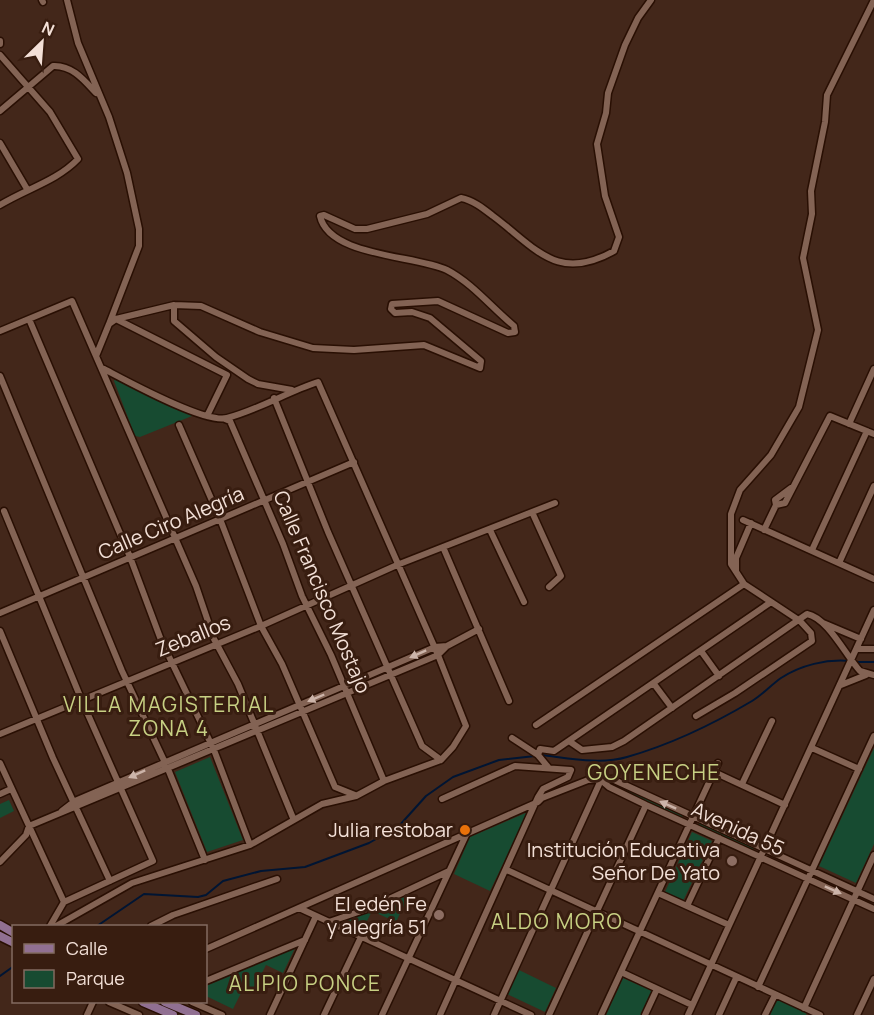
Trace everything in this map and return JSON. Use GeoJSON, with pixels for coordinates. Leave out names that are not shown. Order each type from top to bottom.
{"type":"FeatureCollection","features":[{"type":"Feature","properties":{"kind":"main road"},"geometry":{"type":"LineString","coordinates":[[150,1003],[196,1015]]}},
{"type":"Feature","properties":{"kind":"main road"},"geometry":{"type":"LineString","coordinates":[[165,1006],[173,1015]]}},
{"type":"Feature","properties":{"kind":"street"},"geometry":{"type":"LineString","coordinates":[[67,0],[70,19],[109,117],[127,174],[139,229],[139,246],[96,356]]}},
{"type":"Feature","properties":{"kind":"street"},"geometry":{"type":"LineString","coordinates":[[109,324],[116,319],[184,303],[201,306],[260,333],[313,348],[354,350],[418,345],[480,368],[481,361],[435,321],[412,312],[395,313],[391,309],[392,304],[438,301],[503,331],[515,332],[514,326],[450,272],[435,264],[362,251],[337,237],[322,222],[320,216],[324,215],[355,228],[367,229],[427,214],[461,198],[489,213],[539,253],[554,260],[587,264],[614,251],[619,237],[605,196],[597,144],[606,113],[608,93],[625,45],[638,18],[651,0]]}},
{"type":"Feature","properties":{"kind":"street"},"geometry":{"type":"LineString","coordinates":[[696,716],[811,643],[811,633],[800,621],[744,584],[731,564],[734,502],[740,490],[771,455],[795,418],[816,338],[817,322],[803,258],[812,214],[811,191],[825,122],[827,95],[874,0]]}},
{"type":"Feature","properties":{"kind":"street"},"geometry":{"type":"LineString","coordinates":[[0,55],[50,112],[78,159],[36,188],[27,189],[0,205]]}},
{"type":"Feature","properties":{"kind":"street"},"geometry":{"type":"LineString","coordinates":[[0,111],[52,66],[59,66],[76,73],[99,95]]}},
{"type":"Feature","properties":{"kind":"street"},"geometry":{"type":"LineString","coordinates":[[0,143],[13,161],[27,189]]}},
{"type":"Feature","properties":{"kind":"street"},"geometry":{"type":"LineString","coordinates":[[0,331],[72,301],[104,369],[217,644],[255,724],[293,819]]}},
{"type":"Feature","properties":{"kind":"street"},"geometry":{"type":"LineString","coordinates":[[174,305],[174,321],[216,357],[258,384],[292,390]]}},
{"type":"Feature","properties":{"kind":"street"},"geometry":{"type":"LineString","coordinates":[[29,319],[130,557],[171,663],[214,750],[250,845]]}},
{"type":"Feature","properties":{"kind":"street"},"geometry":{"type":"LineString","coordinates":[[116,319],[226,375],[207,416]]}},
{"type":"Feature","properties":{"kind":"street"},"geometry":{"type":"LineString","coordinates":[[59,925],[132,883],[250,845],[322,804],[356,796],[384,781],[441,760],[453,747],[466,726],[435,646],[397,565],[318,381],[225,419],[207,416],[166,400],[104,369]]}},
{"type":"Feature","properties":{"kind":"street"},"geometry":{"type":"LineString","coordinates":[[849,424],[874,369]]}},
{"type":"Feature","properties":{"kind":"street"},"geometry":{"type":"LineString","coordinates":[[0,376],[126,681],[168,770],[205,860]]}},
{"type":"Feature","properties":{"kind":"street"},"geometry":{"type":"LineString","coordinates":[[274,398],[351,585],[389,666],[422,746],[441,760]]}},
{"type":"Feature","properties":{"kind":"street"},"geometry":{"type":"LineString","coordinates":[[764,530],[776,505],[774,502],[794,486],[828,417],[871,433],[812,550]]}},
{"type":"Feature","properties":{"kind":"street","name":"Calle Francisco Mostajo"},"geometry":{"type":"LineString","coordinates":[[225,419],[230,421],[265,501],[306,606],[346,689],[384,781]]}},
{"type":"Feature","properties":{"kind":"street"},"geometry":{"type":"LineString","coordinates":[[179,425],[220,519],[261,626],[300,705],[335,787],[356,796]]}},
{"type":"Feature","properties":{"kind":"street","name":"Calle Ciro Alegría"},"geometry":{"type":"LineString","coordinates":[[0,613],[354,462]]}},
{"type":"Feature","properties":{"kind":"street"},"geometry":{"type":"LineString","coordinates":[[839,563],[874,486]]}},
{"type":"Feature","properties":{"kind":"street","name":"Zeballos"},"geometry":{"type":"LineString","coordinates":[[0,734],[261,626],[397,565],[555,503]]}},
{"type":"Feature","properties":{"kind":"street"},"geometry":{"type":"LineString","coordinates":[[4,511],[82,701],[153,861],[64,902],[51,925]]}},
{"type":"Feature","properties":{"kind":"street"},"geometry":{"type":"LineString","coordinates":[[532,513],[561,576],[549,587]]}},
{"type":"Feature","properties":{"kind":"street"},"geometry":{"type":"LineString","coordinates":[[743,520],[874,579]]}},
{"type":"Feature","properties":{"kind":"street"},"geometry":{"type":"LineString","coordinates":[[736,572],[736,558],[751,523]]}},
{"type":"Feature","properties":{"kind":"street"},"geometry":{"type":"LineString","coordinates":[[490,530],[524,602]]}},
{"type":"Feature","properties":{"kind":"street"},"geometry":{"type":"LineString","coordinates":[[443,547],[509,701]]}},
{"type":"Feature","properties":{"kind":"street"},"geometry":{"type":"LineString","coordinates":[[536,725],[744,584]]}},
{"type":"Feature","properties":{"kind":"street"},"geometry":{"type":"LineString","coordinates":[[538,755],[540,749],[554,751],[771,602]]}},
{"type":"Feature","properties":{"kind":"street"},"geometry":{"type":"LineString","coordinates":[[688,1015],[874,610]]}},
{"type":"Feature","properties":{"kind":"street"},"geometry":{"type":"LineString","coordinates":[[569,741],[582,750],[612,747],[800,621],[807,614],[861,639]]}},
{"type":"Feature","properties":{"kind":"street"},"geometry":{"type":"LineString","coordinates":[[821,622],[866,675]]}},
{"type":"Feature","properties":{"kind":"street"},"geometry":{"type":"LineString","coordinates":[[0,862],[26,835],[29,826],[119,782],[300,705],[392,674],[438,655],[447,646],[479,629]]}},
{"type":"Feature","properties":{"kind":"street"},"geometry":{"type":"LineString","coordinates":[[0,631],[110,881]]}},
{"type":"Feature","properties":{"kind":"street"},"geometry":{"type":"LineString","coordinates":[[76,804],[122,789],[168,770],[303,712],[389,666],[435,646],[447,646]]}},
{"type":"Feature","properties":{"kind":"street"},"geometry":{"type":"LineString","coordinates":[[857,649],[874,649]]}},
{"type":"Feature","properties":{"kind":"street"},"geometry":{"type":"LineString","coordinates":[[701,651],[719,676]]}},
{"type":"Feature","properties":{"kind":"street"},"geometry":{"type":"LineString","coordinates":[[841,685],[866,675],[874,675]]}},
{"type":"Feature","properties":{"kind":"street"},"geometry":{"type":"LineString","coordinates":[[654,684],[672,708]]}},
{"type":"Feature","properties":{"kind":"street"},"geometry":{"type":"LineString","coordinates":[[742,784],[772,721]]}},
{"type":"Feature","properties":{"kind":"street"},"geometry":{"type":"LineString","coordinates":[[758,987],[874,736]]}},
{"type":"Feature","properties":{"kind":"street"},"geometry":{"type":"LineString","coordinates":[[512,738],[538,755],[548,767]]}},
{"type":"Feature","properties":{"kind":"street"},"geometry":{"type":"LineString","coordinates":[[812,748],[859,769]]}},
{"type":"Feature","properties":{"kind":"street"},"geometry":{"type":"LineString","coordinates":[[0,763],[64,902]]}},
{"type":"Feature","properties":{"kind":"street"},"geometry":{"type":"LineString","coordinates":[[601,1015],[718,763]]}},
{"type":"Feature","properties":{"kind":"street"},"geometry":{"type":"LineString","coordinates":[[440,1015],[543,789],[571,773],[567,768],[515,766],[442,799]]}},
{"type":"Feature","properties":{"kind":"street"},"geometry":{"type":"LineString","coordinates":[[714,772],[785,805]]}},
{"type":"Feature","properties":{"kind":"street","name":"Avenida 55"},"geometry":{"type":"LineString","coordinates":[[601,780],[612,779],[874,899]]}},
{"type":"Feature","properties":{"kind":"street"},"geometry":{"type":"LineString","coordinates":[[207,949],[538,802],[542,798],[588,780],[601,780],[494,1015]]}},
{"type":"Feature","properties":{"kind":"street","name":"Avenida 55"},"geometry":{"type":"LineString","coordinates":[[601,780],[609,787],[646,805],[874,909]]}},
{"type":"Feature","properties":{"kind":"street"},"geometry":{"type":"LineString","coordinates":[[0,786],[9,786]]}},
{"type":"Feature","properties":{"kind":"street"},"geometry":{"type":"LineString","coordinates":[[0,794],[9,786]]}},
{"type":"Feature","properties":{"kind":"street"},"geometry":{"type":"LineString","coordinates":[[549,1015],[646,805]]}},
{"type":"Feature","properties":{"kind":"street"},"geometry":{"type":"LineString","coordinates":[[382,1015],[467,832]]}},
{"type":"Feature","properties":{"kind":"street"},"geometry":{"type":"LineString","coordinates":[[687,906],[719,838]]}},
{"type":"Feature","properties":{"kind":"street"},"geometry":{"type":"LineString","coordinates":[[804,1008],[874,855]]}},
{"type":"Feature","properties":{"kind":"street"},"geometry":{"type":"LineString","coordinates":[[507,870],[811,1013],[820,1015]]}},
{"type":"Feature","properties":{"kind":"street"},"geometry":{"type":"LineString","coordinates":[[329,922],[369,908],[449,871]]}},
{"type":"Feature","properties":{"kind":"street"},"geometry":{"type":"LineString","coordinates":[[155,925],[173,915],[277,879]]}},
{"type":"Feature","properties":{"kind":"street"},"geometry":{"type":"LineString","coordinates":[[658,892],[729,925]]}},
{"type":"Feature","properties":{"kind":"street"},"geometry":{"type":"LineString","coordinates":[[299,908],[531,1015]]}},
{"type":"Feature","properties":{"kind":"street"},"geometry":{"type":"LineString","coordinates":[[270,1015],[316,916]]}},
{"type":"Feature","properties":{"kind":"street"},"geometry":{"type":"LineString","coordinates":[[324,1015],[361,937]]}},
{"type":"Feature","properties":{"kind":"street"},"geometry":{"type":"LineString","coordinates":[[207,981],[305,940]]}},
{"type":"Feature","properties":{"kind":"street"},"geometry":{"type":"LineString","coordinates":[[621,972],[692,1005]]}},
{"type":"Feature","properties":{"kind":"street"},"geometry":{"type":"LineString","coordinates":[[719,1015],[736,978]]}},
{"type":"Feature","properties":{"kind":"street"},"geometry":{"type":"LineString","coordinates":[[857,1015],[874,979]]}},
{"type":"Feature","properties":{"kind":"street"},"geometry":{"type":"LineString","coordinates":[[645,1015],[657,989]]}},
{"type":"Feature","properties":{"kind":"street"},"geometry":{"type":"LineString","coordinates":[[765,1015],[775,995]]}},
{"type":"Feature","properties":{"kind":"street"},"geometry":{"type":"LineString","coordinates":[[111,1003],[140,1015]]}},
{"type":"Feature","properties":{"kind":"street"},"geometry":{"type":"LineString","coordinates":[[194,1003],[222,1015]]}},
{"type":"Feature","properties":{"kind":"green space"},"geometry":{"type":"Polygon","coordinates":[[[115,379],[192,413],[192,416],[140,437],[135,436],[115,379]]]}},
{"type":"Feature","properties":{"kind":"green space"},"geometry":{"type":"Polygon","coordinates":[[[874,748],[874,844],[856,883],[819,866],[874,748]]]}},
{"type":"Feature","properties":{"kind":"green space"},"geometry":{"type":"Polygon","coordinates":[[[210,757],[243,840],[207,852],[175,772],[210,757]]]}},
{"type":"Feature","properties":{"kind":"green space"},"geometry":{"type":"Polygon","coordinates":[[[616,783],[683,814],[682,818],[615,787],[616,783]]]}},
{"type":"Feature","properties":{"kind":"green space"},"geometry":{"type":"Polygon","coordinates":[[[9,800],[14,811],[0,818],[0,804],[9,800]]]}},
{"type":"Feature","properties":{"kind":"green space"},"geometry":{"type":"Polygon","coordinates":[[[528,812],[490,891],[454,874],[470,837],[528,812]]]}},
{"type":"Feature","properties":{"kind":"green space"},"geometry":{"type":"Polygon","coordinates":[[[700,822],[754,847],[753,850],[698,825],[700,822]]]}},
{"type":"Feature","properties":{"kind":"green space"},"geometry":{"type":"Polygon","coordinates":[[[692,832],[712,841],[683,901],[665,892],[692,832]]]}},
{"type":"Feature","properties":{"kind":"green space"},"geometry":{"type":"Polygon","coordinates":[[[409,895],[396,922],[372,911],[409,895]]]}},
{"type":"Feature","properties":{"kind":"green space"},"geometry":{"type":"Polygon","coordinates":[[[372,911],[363,929],[344,919],[372,911]]]}},
{"type":"Feature","properties":{"kind":"green space"},"geometry":{"type":"Polygon","coordinates":[[[295,948],[283,973],[266,965],[252,993],[243,989],[233,1009],[207,996],[207,986],[295,948]]]}},
{"type":"Feature","properties":{"kind":"green space"},"geometry":{"type":"Polygon","coordinates":[[[519,970],[556,988],[545,1012],[507,994],[519,970]]]}},
{"type":"Feature","properties":{"kind":"green space"},"geometry":{"type":"Polygon","coordinates":[[[623,978],[652,991],[641,1015],[606,1015],[623,978]]]}},
{"type":"Feature","properties":{"kind":"green space"},"geometry":{"type":"Polygon","coordinates":[[[777,999],[807,1013],[806,1015],[770,1015],[777,999]]]}},
{"type":"Feature","properties":{"kind":"waterway"},"geometry":{"type":"LineString","coordinates":[[541,755],[595,761],[627,757],[675,740],[723,717],[752,701],[781,678],[805,666],[823,662],[850,661]]}},
{"type":"Feature","properties":{"kind":"waterway"},"geometry":{"type":"LineString","coordinates":[[856,662],[874,662]]}},
{"type":"Feature","properties":{"kind":"waterway"},"geometry":{"type":"LineString","coordinates":[[98,925],[144,894],[198,897],[206,895],[223,881],[261,871],[305,867],[369,843],[399,826],[426,796],[453,777],[499,760],[535,756]]}},
{"type":"Feature","properties":{"kind":"waterway"},"geometry":{"type":"LineString","coordinates":[[0,976],[12,967]]}},
{"type":"Feature","properties":{"kind":"place","name":"Julia restobar"},"geometry":{"type":"Point","coordinates":[465,830]}},
{"type":"Feature","properties":{"kind":"place","name":"Institución Educativa Señor De Yato"},"geometry":{"type":"Point","coordinates":[732,861]}},
{"type":"Feature","properties":{"kind":"place","name":"El edén Fe y alegría 51"},"geometry":{"type":"Point","coordinates":[439,915]}},
{"type":"Feature","properties":{"kind":"district","name":"VILLA MAGISTERIAL ZONA 4"},"geometry":{"type":"Point","coordinates":[169,717]}},
{"type":"Feature","properties":{"kind":"district","name":"GOYENECHE"},"geometry":{"type":"Point","coordinates":[654,773]}},
{"type":"Feature","properties":{"kind":"district","name":"ALDO MORO"},"geometry":{"type":"Point","coordinates":[557,922]}},
{"type":"Feature","properties":{"kind":"district","name":"ALIPIO PONCE"},"geometry":{"type":"Point","coordinates":[305,984]}}]}
